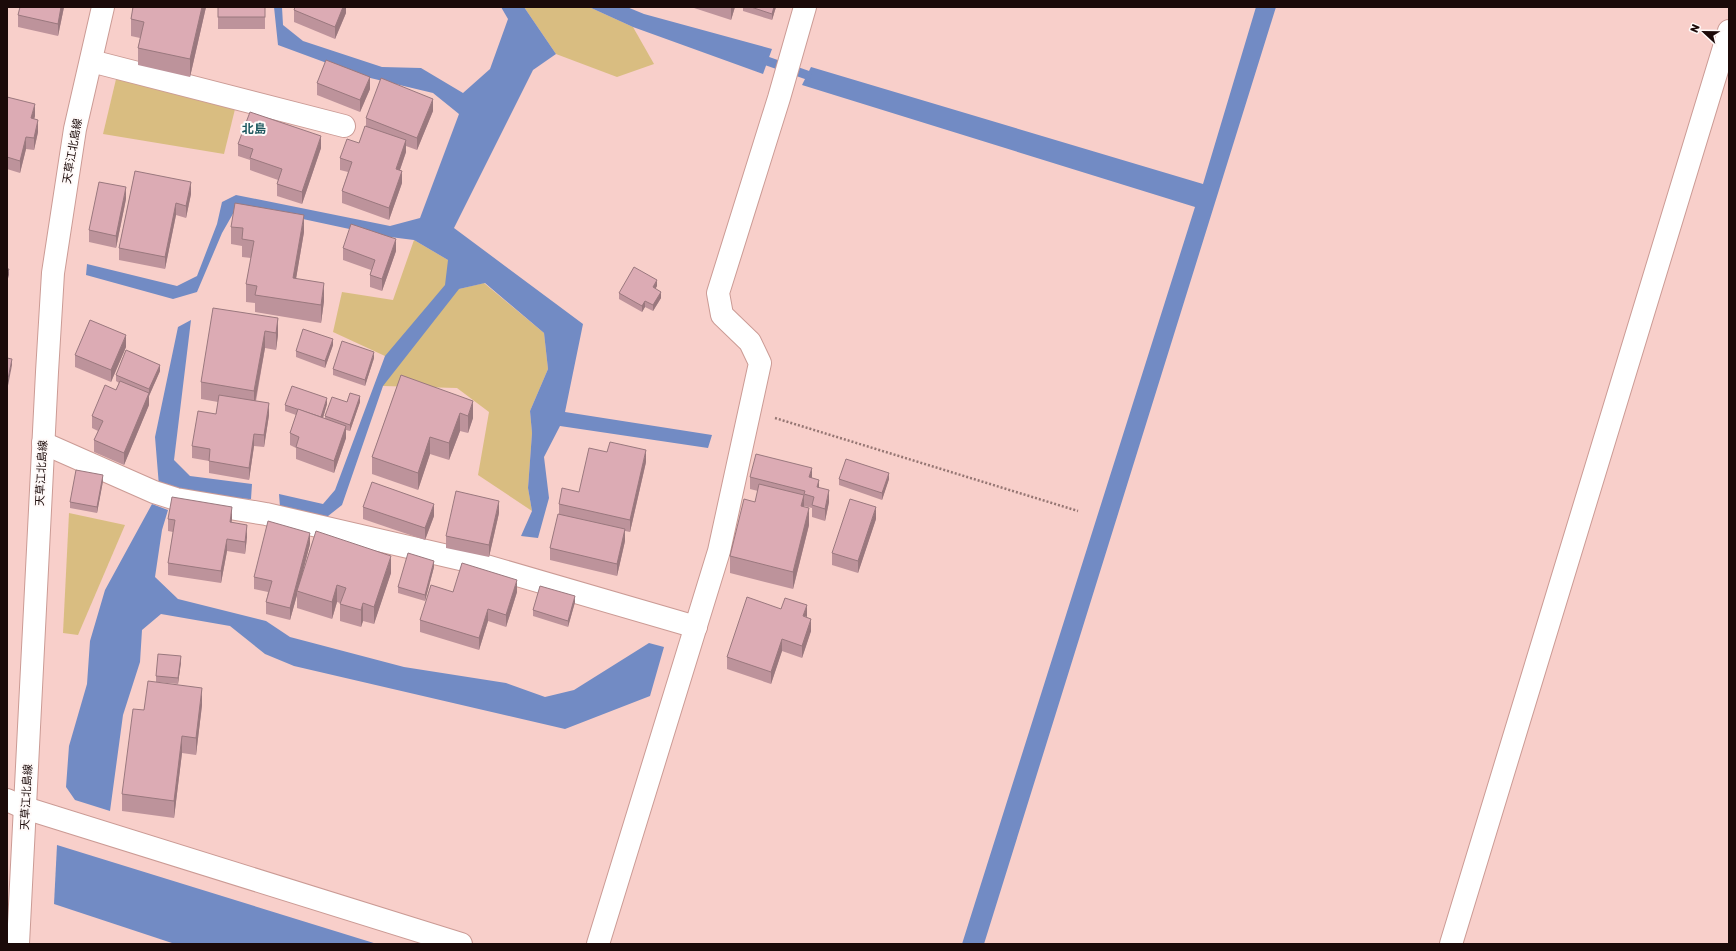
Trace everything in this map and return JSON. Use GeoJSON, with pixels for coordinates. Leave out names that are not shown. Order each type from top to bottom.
{"type":"FeatureCollection","features":[{"type":"Feature","properties":{"kind":"street","name":"天草江北島線"},"geometry":{"type":"LineString","coordinates":[[18,944],[16,804],[43,443],[53,273],[75,129],[103,7]]}},
{"type":"Feature","properties":{"kind":"street"},"geometry":{"type":"LineString","coordinates":[[598,944],[719,551],[760,363],[750,342],[722,315],[718,293],[788,68],[805,7]]}},
{"type":"Feature","properties":{"kind":"street"},"geometry":{"type":"LineString","coordinates":[[1451,944],[1729,31]]}},
{"type":"Feature","properties":{"kind":"street"},"geometry":{"type":"LineString","coordinates":[[91,61],[344,126]]}},
{"type":"Feature","properties":{"kind":"street"},"geometry":{"type":"LineString","coordinates":[[43,443],[154,492],[176,499],[266,514],[469,561],[696,628]]}},
{"type":"Feature","properties":{"kind":"street"},"geometry":{"type":"LineString","coordinates":[[16,804],[461,944]]}},
{"type":"Feature","properties":{"kind":"path"},"geometry":{"type":"LineString","coordinates":[[750,410],[1078,511]]}},
{"type":"Feature","properties":{"kind":"shaded area"},"geometry":{"type":"Polygon","coordinates":[[[524,7],[589,7],[633,27],[654,64],[617,77],[556,54],[524,7]]]}},
{"type":"Feature","properties":{"kind":"shaded area"},"geometry":{"type":"Polygon","coordinates":[[[117,75],[236,105],[224,154],[103,134],[117,75]]]}},
{"type":"Feature","properties":{"kind":"shaded area"},"geometry":{"type":"Polygon","coordinates":[[[414,240],[448,260],[459,289],[484,283],[544,333],[548,369],[530,411],[532,433],[528,488],[532,511],[478,475],[489,412],[457,388],[383,386],[385,356],[333,332],[342,292],[393,300],[414,240]]]}},
{"type":"Feature","properties":{"kind":"shaded area"},"geometry":{"type":"Polygon","coordinates":[[[69,513],[125,525],[78,635],[63,633],[69,513]]]}},
{"type":"Feature","properties":{"kind":"water"},"geometry":{"type":"Polygon","coordinates":[[[274,7],[282,7],[283,25],[303,41],[382,67],[421,68],[463,93],[490,69],[508,19],[501,7],[524,7],[556,54],[533,70],[454,228],[583,324],[565,412],[712,435],[708,448],[560,426],[544,457],[549,498],[538,538],[521,536],[532,511],[528,488],[532,433],[530,411],[548,369],[544,333],[485,283],[459,289],[383,386],[342,505],[323,520],[280,507],[279,494],[323,504],[335,490],[385,356],[445,285],[448,260],[414,240],[382,236],[238,205],[222,233],[197,292],[173,299],[86,275],[87,264],[177,286],[197,276],[217,224],[222,202],[236,195],[390,226],[420,218],[459,114],[433,93],[362,76],[278,45],[274,7]]]}},
{"type":"Feature","properties":{"kind":"water"},"geometry":{"type":"Polygon","coordinates":[[[589,7],[627,7],[644,14],[772,49],[763,74],[633,27],[589,7]]]}},
{"type":"Feature","properties":{"kind":"water"},"geometry":{"type":"Polygon","coordinates":[[[1256,7],[1276,7],[984,944],[962,944],[1195,207],[802,85],[811,67],[1203,184],[1256,7]]]}},
{"type":"Feature","properties":{"kind":"water"},"geometry":{"type":"Polygon","coordinates":[[[191,320],[174,460],[190,476],[252,484],[251,499],[200,497],[159,486],[155,437],[178,327],[191,320]]]}},
{"type":"Feature","properties":{"kind":"water"},"geometry":{"type":"Polygon","coordinates":[[[152,504],[168,510],[162,530],[155,577],[178,599],[266,621],[290,637],[404,667],[506,683],[545,697],[574,690],[649,643],[664,647],[650,696],[565,729],[294,666],[265,654],[230,626],[161,614],[142,630],[140,662],[123,715],[110,811],[75,800],[66,787],[69,746],[87,684],[90,641],[105,590],[152,504]]]}},
{"type":"Feature","properties":{"kind":"water"},"geometry":{"type":"Polygon","coordinates":[[[57,845],[377,944],[175,944],[54,904],[57,845]]]}},
{"type":"Feature","properties":{"kind":"building"},"geometry":{"type":"Polygon","coordinates":[[[20,7],[61,7],[58,24],[18,15],[20,7]]]}},
{"type":"Feature","properties":{"kind":"building"},"geometry":{"type":"Polygon","coordinates":[[[133,7],[202,7],[190,59],[138,48],[144,22],[131,19],[133,7]]]}},
{"type":"Feature","properties":{"kind":"building"},"geometry":{"type":"Polygon","coordinates":[[[218,7],[265,7],[265,17],[218,17],[218,7]]]}},
{"type":"Feature","properties":{"kind":"building"},"geometry":{"type":"Polygon","coordinates":[[[295,7],[343,7],[335,27],[294,10],[295,7]]]}},
{"type":"Feature","properties":{"kind":"building"},"geometry":{"type":"Polygon","coordinates":[[[751,7],[774,7],[772,14],[751,7]]]}},
{"type":"Feature","properties":{"kind":"building"},"geometry":{"type":"Polygon","coordinates":[[[326,60],[370,77],[360,100],[317,83],[326,60]]]}},
{"type":"Feature","properties":{"kind":"building"},"geometry":{"type":"Polygon","coordinates":[[[381,78],[433,99],[417,138],[366,118],[381,78]]]}},
{"type":"Feature","properties":{"kind":"building"},"geometry":{"type":"Polygon","coordinates":[[[7,97],[35,104],[31,118],[38,120],[34,138],[26,137],[20,161],[7,157],[7,97]]]}},
{"type":"Feature","properties":{"kind":"building"},"geometry":{"type":"Polygon","coordinates":[[[250,112],[321,136],[302,192],[277,184],[282,169],[250,158],[253,149],[238,144],[250,112]]]}},
{"type":"Feature","properties":{"kind":"building"},"geometry":{"type":"Polygon","coordinates":[[[365,126],[406,140],[396,169],[402,171],[389,208],[342,191],[352,162],[340,158],[347,139],[359,143],[365,126]]]}},
{"type":"Feature","properties":{"kind":"building"},"geometry":{"type":"Polygon","coordinates":[[[135,171],[191,182],[186,206],[176,203],[165,257],[119,248],[135,171]]]}},
{"type":"Feature","properties":{"kind":"building"},"geometry":{"type":"Polygon","coordinates":[[[99,182],[126,187],[116,236],[89,230],[99,182]]]}},
{"type":"Feature","properties":{"kind":"building"},"geometry":{"type":"Polygon","coordinates":[[[235,203],[304,215],[293,278],[324,283],[321,305],[255,295],[257,286],[246,284],[254,241],[242,239],[243,228],[231,227],[235,203]]]}},
{"type":"Feature","properties":{"kind":"building"},"geometry":{"type":"Polygon","coordinates":[[[351,224],[396,239],[382,279],[370,275],[375,260],[343,248],[351,224]]]}},
{"type":"Feature","properties":{"kind":"building"},"geometry":{"type":"Polygon","coordinates":[[[634,267],[657,280],[653,287],[661,292],[653,305],[645,301],[642,306],[619,293],[634,267]]]}},
{"type":"Feature","properties":{"kind":"building"},"geometry":{"type":"Polygon","coordinates":[[[213,308],[278,318],[276,333],[265,331],[254,391],[201,382],[213,308]]]}},
{"type":"Feature","properties":{"kind":"building"},"geometry":{"type":"Polygon","coordinates":[[[90,320],[126,335],[111,370],[75,355],[90,320]]]}},
{"type":"Feature","properties":{"kind":"building"},"geometry":{"type":"Polygon","coordinates":[[[303,329],[333,339],[325,361],[296,351],[303,329]]]}},
{"type":"Feature","properties":{"kind":"building"},"geometry":{"type":"Polygon","coordinates":[[[342,341],[374,352],[365,380],[333,369],[342,341]]]}},
{"type":"Feature","properties":{"kind":"building"},"geometry":{"type":"Polygon","coordinates":[[[126,350],[160,365],[149,389],[116,375],[126,350]]]}},
{"type":"Feature","properties":{"kind":"building"},"geometry":{"type":"Polygon","coordinates":[[[7,358],[12,359],[7,384],[7,358]]]}},
{"type":"Feature","properties":{"kind":"building"},"geometry":{"type":"Polygon","coordinates":[[[401,375],[473,401],[468,416],[460,413],[449,443],[430,437],[418,473],[372,457],[401,375]]]}},
{"type":"Feature","properties":{"kind":"building"},"geometry":{"type":"Polygon","coordinates":[[[120,381],[149,393],[124,453],[94,440],[103,421],[92,416],[105,385],[116,390],[120,381]]]}},
{"type":"Feature","properties":{"kind":"building"},"geometry":{"type":"Polygon","coordinates":[[[292,386],[327,398],[321,417],[285,405],[292,386]]]}},
{"type":"Feature","properties":{"kind":"building"},"geometry":{"type":"Polygon","coordinates":[[[350,393],[360,396],[350,425],[325,416],[332,397],[347,402],[350,393]]]}},
{"type":"Feature","properties":{"kind":"building"},"geometry":{"type":"Polygon","coordinates":[[[219,395],[269,403],[264,435],[254,434],[249,468],[209,461],[210,449],[192,446],[198,411],[216,414],[219,395]]]}},
{"type":"Feature","properties":{"kind":"building"},"geometry":{"type":"Polygon","coordinates":[[[298,409],[346,426],[334,461],[296,447],[299,437],[290,433],[298,409]]]}},
{"type":"Feature","properties":{"kind":"building"},"geometry":{"type":"Polygon","coordinates":[[[610,442],[646,450],[630,520],[559,504],[562,488],[579,492],[589,448],[607,452],[610,442]]]}},
{"type":"Feature","properties":{"kind":"building"},"geometry":{"type":"Polygon","coordinates":[[[756,454],[812,468],[809,477],[819,480],[817,487],[829,490],[825,509],[812,505],[814,497],[804,494],[805,491],[750,477],[756,454]]]}},
{"type":"Feature","properties":{"kind":"building"},"geometry":{"type":"Polygon","coordinates":[[[846,459],[889,473],[882,493],[839,479],[846,459]]]}},
{"type":"Feature","properties":{"kind":"building"},"geometry":{"type":"Polygon","coordinates":[[[76,470],[103,475],[97,507],[70,502],[76,470]]]}},
{"type":"Feature","properties":{"kind":"building"},"geometry":{"type":"Polygon","coordinates":[[[372,482],[434,504],[425,528],[363,507],[372,482]]]}},
{"type":"Feature","properties":{"kind":"building"},"geometry":{"type":"Polygon","coordinates":[[[759,484],[804,495],[801,506],[809,508],[793,572],[730,556],[744,499],[755,502],[759,484]]]}},
{"type":"Feature","properties":{"kind":"building"},"geometry":{"type":"Polygon","coordinates":[[[456,491],[499,501],[489,545],[446,536],[456,491]]]}},
{"type":"Feature","properties":{"kind":"building"},"geometry":{"type":"Polygon","coordinates":[[[172,497],[232,507],[230,522],[247,525],[245,542],[227,539],[221,571],[168,563],[175,520],[168,519],[172,497]]]}},
{"type":"Feature","properties":{"kind":"building"},"geometry":{"type":"Polygon","coordinates":[[[850,499],[876,507],[858,561],[832,553],[850,499]]]}},
{"type":"Feature","properties":{"kind":"building"},"geometry":{"type":"Polygon","coordinates":[[[558,514],[625,529],[617,564],[550,548],[558,514]]]}},
{"type":"Feature","properties":{"kind":"building"},"geometry":{"type":"Polygon","coordinates":[[[268,521],[310,533],[290,608],[266,602],[272,581],[254,577],[268,521]]]}},
{"type":"Feature","properties":{"kind":"building"},"geometry":{"type":"Polygon","coordinates":[[[316,531],[391,556],[374,607],[363,603],[361,610],[340,604],[346,588],[337,585],[332,602],[297,591],[316,531]]]}},
{"type":"Feature","properties":{"kind":"building"},"geometry":{"type":"Polygon","coordinates":[[[408,553],[434,561],[425,595],[398,587],[408,553]]]}},
{"type":"Feature","properties":{"kind":"building"},"geometry":{"type":"Polygon","coordinates":[[[462,563],[517,580],[506,615],[488,609],[479,638],[420,620],[431,585],[453,592],[462,563]]]}},
{"type":"Feature","properties":{"kind":"building"},"geometry":{"type":"Polygon","coordinates":[[[540,586],[575,596],[568,621],[533,610],[540,586]]]}},
{"type":"Feature","properties":{"kind":"building"},"geometry":{"type":"Polygon","coordinates":[[[747,597],[781,609],[785,598],[807,605],[803,616],[811,619],[802,646],[782,639],[771,672],[727,657],[747,597]]]}},
{"type":"Feature","properties":{"kind":"building"},"geometry":{"type":"Polygon","coordinates":[[[158,654],[181,656],[178,678],[156,676],[158,654]]]}},
{"type":"Feature","properties":{"kind":"building"},"geometry":{"type":"Polygon","coordinates":[[[148,681],[202,688],[196,738],[182,736],[174,801],[122,794],[133,709],[144,710],[148,681]]]}},
{"type":"Feature","properties":{"kind":"waterway"},"geometry":{"type":"LineString","coordinates":[[767,61],[807,75]]}},
{"type":"Feature","properties":{"kind":"district","name":"北島"},"geometry":{"type":"Point","coordinates":[254,129]}}]}
